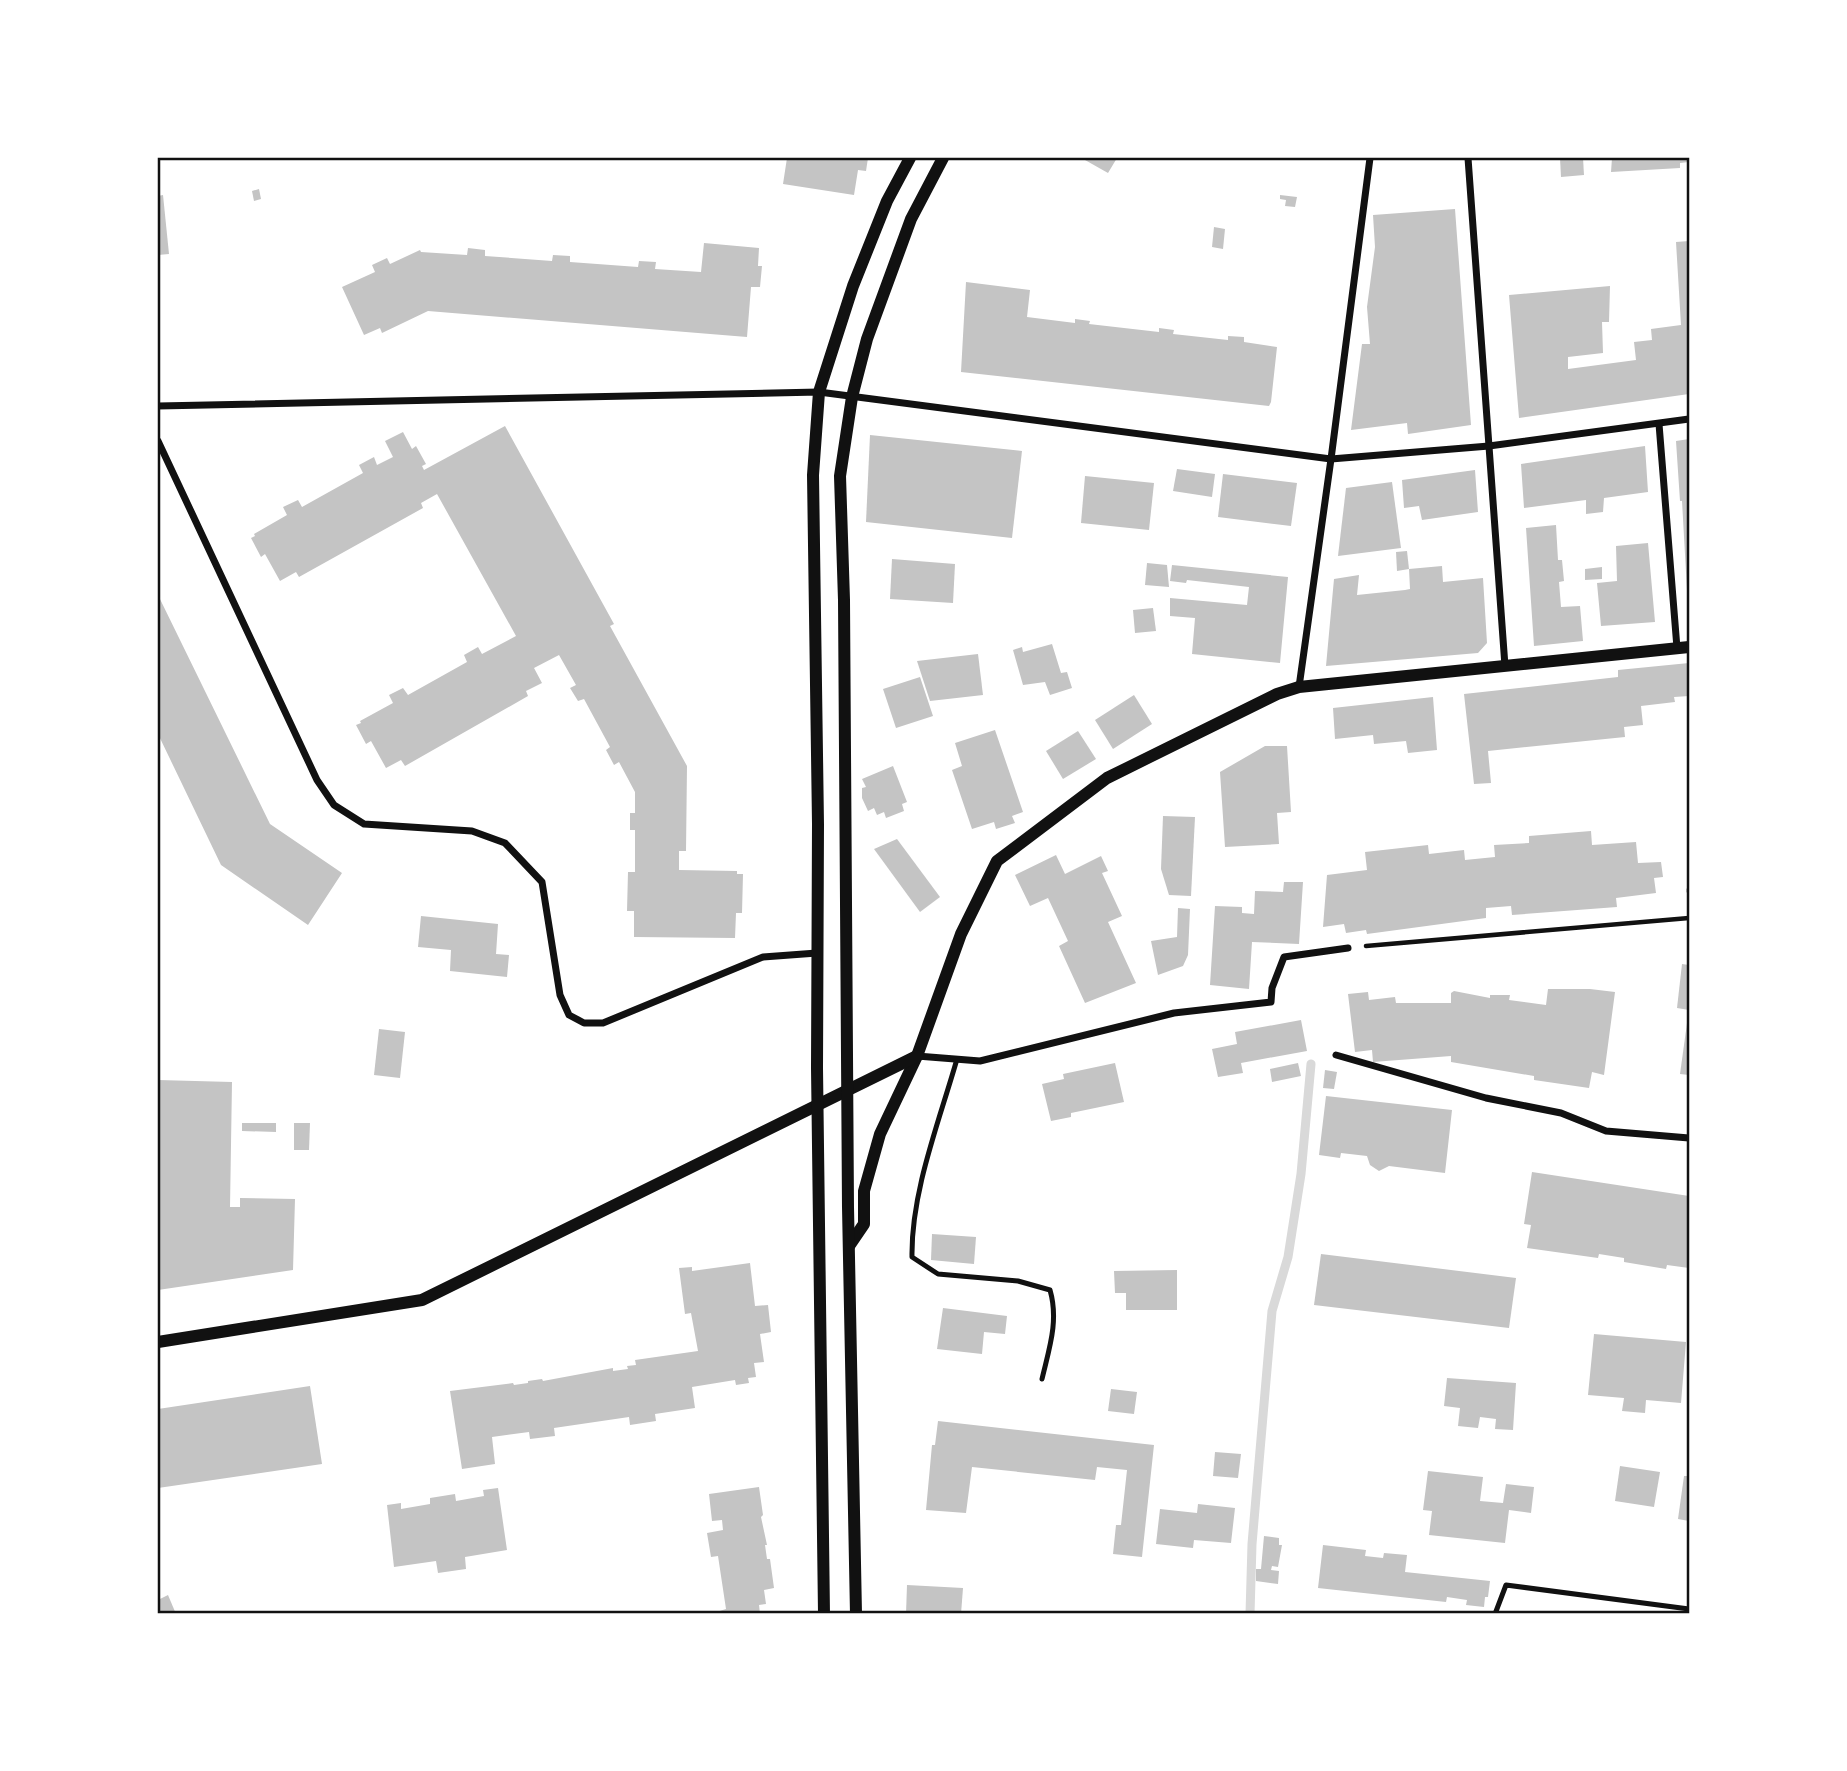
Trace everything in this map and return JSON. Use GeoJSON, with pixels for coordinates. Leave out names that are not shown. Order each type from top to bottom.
{"type":"FeatureCollection","features":[{"type":"Feature","properties":{"kind":"street"},"geometry":{"type":"LineString","coordinates":[[824,1614],[813,475],[819,392],[853,286],[887,201],[910,158]]}},
{"type":"Feature","properties":{"kind":"street"},"geometry":{"type":"LineString","coordinates":[[856,1614],[847,1091],[845,628],[840,475],[852,397],[867,339],[911,219],[943,158]]}},
{"type":"Feature","properties":{"kind":"street"},"geometry":{"type":"LineString","coordinates":[[1299,687],[1370,158]]}},
{"type":"Feature","properties":{"kind":"street"},"geometry":{"type":"LineString","coordinates":[[1468,158],[1505,667]]}},
{"type":"Feature","properties":{"kind":"street"},"geometry":{"type":"LineString","coordinates":[[158,406],[819,392],[1331,459],[1489,446],[1689,419]]}},
{"type":"Feature","properties":{"kind":"street"},"geometry":{"type":"LineString","coordinates":[[849,1247],[864,1224],[864,1191],[880,1134],[917,1056],[961,934],[997,861],[1107,778],[1277,694],[1299,687],[1683,648],[1659,424]]}},
{"type":"Feature","properties":{"kind":"street"},"geometry":{"type":"LineString","coordinates":[[158,441],[317,780],[334,805],[364,824],[472,831],[505,843],[542,882],[560,995],[569,1014],[584,1023],[603,1023],[763,957],[817,953]]}},
{"type":"Feature","properties":{"kind":"street"},"geometry":{"type":"LineString","coordinates":[[158,1342],[422,1300],[917,1056],[980,1061],[1174,1013],[1271,1002],[1272,988],[1284,957],[1348,948]]}},
{"type":"Feature","properties":{"kind":"street"},"geometry":{"type":"LineString","coordinates":[[1336,1055],[1486,1098],[1561,1114],[1606,1131],[1689,1138]]}},
{"type":"Feature","properties":{"kind":"lane"},"geometry":{"type":"LineString","coordinates":[[957,1059],[912,1228],[912,1257],[938,1274],[1018,1281],[1050,1290],[1055,1307],[1054,1331],[1042,1379]]}},
{"type":"Feature","properties":{"kind":"lane"},"geometry":{"type":"LineString","coordinates":[[1495,1614],[1506,1585],[1689,1609]]}},
{"type":"Feature","properties":{"kind":"path"},"geometry":{"type":"LineString","coordinates":[[1348,948],[1689,918]]}},
{"type":"Feature","properties":{"kind":"building"},"geometry":{"type":"Polygon","coordinates":[[[787,158],[868,158],[866,171],[858,170],[854,195],[783,184],[787,158]]]}},
{"type":"Feature","properties":{"kind":"building"},"geometry":{"type":"Polygon","coordinates":[[[1117,158],[1108,173],[1085,160],[1117,158]]]}},
{"type":"Feature","properties":{"kind":"building"},"geometry":{"type":"Polygon","coordinates":[[[1560,158],[1583,158],[1584,175],[1561,177],[1560,158]]]}},
{"type":"Feature","properties":{"kind":"building"},"geometry":{"type":"Polygon","coordinates":[[[1612,158],[1689,158],[1689,162],[1680,163],[1680,168],[1611,172],[1612,158]]]}},
{"type":"Feature","properties":{"kind":"building"},"geometry":{"type":"Polygon","coordinates":[[[259,189],[261,199],[254,201],[252,191],[259,189]]]}},
{"type":"Feature","properties":{"kind":"building"},"geometry":{"type":"Polygon","coordinates":[[[163,195],[169,254],[158,255],[158,196],[163,195]]]}},
{"type":"Feature","properties":{"kind":"building"},"geometry":{"type":"Polygon","coordinates":[[[1280,195],[1297,197],[1295,207],[1285,206],[1286,200],[1280,199],[1280,195]]]}},
{"type":"Feature","properties":{"kind":"building"},"geometry":{"type":"Polygon","coordinates":[[[1455,209],[1471,425],[1408,434],[1407,423],[1351,430],[1362,344],[1370,344],[1367,307],[1375,247],[1373,215],[1455,209]]]}},
{"type":"Feature","properties":{"kind":"building"},"geometry":{"type":"Polygon","coordinates":[[[1214,227],[1225,229],[1223,249],[1212,247],[1214,227]]]}},
{"type":"Feature","properties":{"kind":"building"},"geometry":{"type":"Polygon","coordinates":[[[1689,241],[1689,394],[1519,418],[1509,295],[1610,286],[1609,322],[1602,322],[1603,353],[1568,357],[1568,369],[1636,360],[1634,342],[1652,340],[1651,329],[1681,325],[1676,242],[1689,241]]]}},
{"type":"Feature","properties":{"kind":"building"},"geometry":{"type":"Polygon","coordinates":[[[704,243],[759,248],[758,266],[762,266],[760,287],[751,287],[747,337],[428,311],[382,333],[380,328],[364,335],[342,287],[375,272],[372,265],[387,258],[390,264],[420,250],[467,255],[468,248],[485,250],[485,256],[552,261],[553,255],[570,256],[570,262],[638,267],[639,261],[656,262],[655,269],[701,272],[704,243]]]}},
{"type":"Feature","properties":{"kind":"building"},"geometry":{"type":"Polygon","coordinates":[[[966,282],[1030,290],[1027,317],[1075,323],[1075,319],[1090,321],[1089,324],[1159,332],[1159,328],[1174,330],[1173,334],[1228,340],[1228,336],[1244,337],[1244,342],[1277,347],[1271,402],[1269,406],[961,372],[966,282]]]}},
{"type":"Feature","properties":{"kind":"building"},"geometry":{"type":"Polygon","coordinates":[[[505,426],[614,624],[610,626],[687,766],[686,851],[679,851],[679,870],[737,871],[737,874],[743,874],[742,913],[736,913],[735,938],[634,937],[634,911],[627,911],[628,872],[635,872],[635,830],[630,830],[630,813],[635,813],[635,792],[619,762],[614,765],[606,750],[610,747],[584,699],[578,701],[570,688],[576,685],[559,655],[534,668],[542,683],[526,691],[528,696],[405,766],[401,760],[386,768],[371,741],[366,744],[356,725],[393,703],[389,695],[403,688],[408,695],[467,662],[464,655],[478,647],[482,654],[516,636],[437,494],[421,503],[423,508],[299,577],[296,572],[280,581],[265,554],[261,557],[251,538],[287,515],[283,507],[298,500],[302,507],[363,473],[359,465],[374,457],[377,465],[393,457],[385,441],[403,432],[412,449],[416,446],[426,464],[422,466],[424,470],[505,426]]]}},
{"type":"Feature","properties":{"kind":"building"},"geometry":{"type":"Polygon","coordinates":[[[870,435],[1022,451],[1012,538],[866,522],[870,435]]]}},
{"type":"Feature","properties":{"kind":"building"},"geometry":{"type":"Polygon","coordinates":[[[1689,439],[1689,608],[1688,608],[1676,441],[1689,439]]]}},
{"type":"Feature","properties":{"kind":"building"},"geometry":{"type":"Polygon","coordinates":[[[1645,446],[1648,492],[1604,498],[1603,512],[1586,514],[1586,500],[1524,508],[1521,464],[1645,446]]]}},
{"type":"Feature","properties":{"kind":"building"},"geometry":{"type":"Polygon","coordinates":[[[1177,469],[1215,474],[1212,497],[1173,491],[1177,469]]]}},
{"type":"Feature","properties":{"kind":"building"},"geometry":{"type":"Polygon","coordinates":[[[1475,470],[1478,512],[1422,520],[1419,506],[1404,508],[1402,480],[1475,470]]]}},
{"type":"Feature","properties":{"kind":"building"},"geometry":{"type":"Polygon","coordinates":[[[1223,474],[1297,483],[1291,526],[1218,517],[1223,474]]]}},
{"type":"Feature","properties":{"kind":"building"},"geometry":{"type":"Polygon","coordinates":[[[1085,476],[1154,483],[1149,530],[1081,523],[1085,476]]]}},
{"type":"Feature","properties":{"kind":"building"},"geometry":{"type":"Polygon","coordinates":[[[1392,482],[1401,548],[1338,556],[1346,488],[1392,482]]]}},
{"type":"Feature","properties":{"kind":"building"},"geometry":{"type":"Polygon","coordinates":[[[1556,525],[1558,560],[1562,560],[1564,581],[1559,582],[1561,607],[1580,606],[1583,641],[1534,646],[1526,528],[1556,525]]]}},
{"type":"Feature","properties":{"kind":"building"},"geometry":{"type":"Polygon","coordinates":[[[1648,543],[1655,622],[1601,626],[1597,583],[1617,581],[1616,546],[1648,543]]]}},
{"type":"Feature","properties":{"kind":"building"},"geometry":{"type":"Polygon","coordinates":[[[1407,551],[1409,569],[1397,571],[1396,552],[1407,551]]]}},
{"type":"Feature","properties":{"kind":"building"},"geometry":{"type":"Polygon","coordinates":[[[892,559],[955,564],[953,603],[890,599],[892,559]]]}},
{"type":"Feature","properties":{"kind":"building"},"geometry":{"type":"Polygon","coordinates":[[[1147,563],[1167,565],[1169,587],[1145,585],[1147,563]]]}},
{"type":"Feature","properties":{"kind":"building"},"geometry":{"type":"Polygon","coordinates":[[[1172,565],[1288,577],[1280,663],[1192,654],[1195,618],[1170,616],[1170,598],[1247,605],[1249,587],[1187,580],[1186,583],[1170,581],[1172,565]]]}},
{"type":"Feature","properties":{"kind":"building"},"geometry":{"type":"Polygon","coordinates":[[[1442,566],[1443,582],[1483,578],[1487,643],[1478,653],[1326,666],[1334,579],[1359,575],[1357,595],[1405,590],[1410,589],[1409,569],[1442,566]]]}},
{"type":"Feature","properties":{"kind":"building"},"geometry":{"type":"Polygon","coordinates":[[[1602,567],[1602,579],[1585,580],[1585,569],[1602,567]]]}},
{"type":"Feature","properties":{"kind":"building"},"geometry":{"type":"Polygon","coordinates":[[[158,595],[270,824],[342,873],[308,925],[221,865],[158,734],[158,595]]]}},
{"type":"Feature","properties":{"kind":"building"},"geometry":{"type":"Polygon","coordinates":[[[1153,608],[1156,631],[1135,633],[1133,610],[1153,608]]]}},
{"type":"Feature","properties":{"kind":"building"},"geometry":{"type":"Polygon","coordinates":[[[1052,644],[1061,673],[1067,672],[1072,688],[1050,695],[1045,682],[1023,685],[1013,650],[1022,647],[1023,652],[1052,644]]]}},
{"type":"Feature","properties":{"kind":"building"},"geometry":{"type":"Polygon","coordinates":[[[978,654],[983,695],[930,701],[917,661],[978,654]]]}},
{"type":"Feature","properties":{"kind":"building"},"geometry":{"type":"Polygon","coordinates":[[[1689,663],[1689,696],[1674,697],[1675,702],[1641,706],[1643,725],[1624,727],[1625,737],[1488,751],[1491,783],[1474,784],[1464,694],[1618,677],[1618,670],[1689,663]]]}},
{"type":"Feature","properties":{"kind":"building"},"geometry":{"type":"Polygon","coordinates":[[[920,677],[933,716],[896,728],[883,689],[920,677]]]}},
{"type":"Feature","properties":{"kind":"building"},"geometry":{"type":"Polygon","coordinates":[[[1134,695],[1152,724],[1113,749],[1095,720],[1134,695]]]}},
{"type":"Feature","properties":{"kind":"building"},"geometry":{"type":"Polygon","coordinates":[[[1433,697],[1437,750],[1408,753],[1406,741],[1374,744],[1373,735],[1335,739],[1333,708],[1433,697]]]}},
{"type":"Feature","properties":{"kind":"building"},"geometry":{"type":"Polygon","coordinates":[[[995,730],[1023,812],[1012,816],[1015,823],[996,829],[994,822],[972,829],[952,770],[962,766],[955,743],[995,730]]]}},
{"type":"Feature","properties":{"kind":"building"},"geometry":{"type":"Polygon","coordinates":[[[1078,731],[1096,759],[1063,779],[1046,751],[1078,731]]]}},
{"type":"Feature","properties":{"kind":"building"},"geometry":{"type":"Polygon","coordinates":[[[1265,746],[1287,746],[1291,812],[1277,813],[1279,844],[1225,847],[1220,772],[1265,746]]]}},
{"type":"Feature","properties":{"kind":"building"},"geometry":{"type":"Polygon","coordinates":[[[893,766],[907,802],[902,804],[904,811],[886,818],[884,812],[877,815],[874,808],[868,811],[862,798],[862,788],[866,787],[862,779],[893,766]]]}},
{"type":"Feature","properties":{"kind":"building"},"geometry":{"type":"Polygon","coordinates":[[[1163,816],[1195,817],[1191,896],[1169,895],[1161,869],[1163,816]]]}},
{"type":"Feature","properties":{"kind":"building"},"geometry":{"type":"Polygon","coordinates":[[[1591,831],[1592,845],[1636,842],[1638,863],[1661,862],[1663,877],[1654,878],[1656,893],[1616,898],[1617,907],[1512,915],[1511,906],[1486,908],[1486,918],[1367,934],[1366,930],[1346,933],[1344,924],[1323,927],[1327,875],[1367,870],[1365,852],[1428,845],[1429,854],[1464,850],[1465,860],[1495,857],[1494,845],[1529,843],[1529,836],[1591,831]]]}},
{"type":"Feature","properties":{"kind":"building"},"geometry":{"type":"Polygon","coordinates":[[[897,839],[940,897],[920,912],[874,849],[897,839]]]}},
{"type":"Feature","properties":{"kind":"building"},"geometry":{"type":"Polygon","coordinates":[[[1056,855],[1065,874],[1101,856],[1108,871],[1102,873],[1122,916],[1108,922],[1136,983],[1085,1003],[1059,946],[1068,941],[1048,898],[1030,906],[1015,875],[1056,855]]]}},
{"type":"Feature","properties":{"kind":"building"},"geometry":{"type":"Polygon","coordinates":[[[1284,882],[1303,882],[1299,944],[1252,942],[1249,989],[1210,985],[1215,906],[1242,907],[1242,913],[1254,914],[1255,891],[1283,892],[1284,882]]]}},
{"type":"Feature","properties":{"kind":"building"},"geometry":{"type":"Polygon","coordinates":[[[1178,908],[1190,909],[1188,955],[1183,966],[1158,975],[1151,941],[1177,937],[1178,908]]]}},
{"type":"Feature","properties":{"kind":"building"},"geometry":{"type":"Polygon","coordinates":[[[421,916],[498,924],[496,954],[509,955],[507,977],[450,971],[451,950],[418,947],[421,916]]]}},
{"type":"Feature","properties":{"kind":"building"},"geometry":{"type":"Polygon","coordinates":[[[1682,964],[1689,965],[1689,1010],[1677,1008],[1682,964]]]}},
{"type":"Feature","properties":{"kind":"building"},"geometry":{"type":"Polygon","coordinates":[[[1548,989],[1615,992],[1604,1075],[1592,1072],[1589,1088],[1534,1080],[1534,1076],[1451,1062],[1451,1056],[1373,1062],[1372,1050],[1355,1052],[1348,994],[1368,992],[1369,1000],[1395,997],[1396,1003],[1451,1003],[1451,993],[1454,991],[1490,998],[1490,995],[1510,995],[1509,1000],[1546,1005],[1548,989]]]}},
{"type":"Feature","properties":{"kind":"building"},"geometry":{"type":"Polygon","coordinates":[[[1689,1016],[1689,1075],[1680,1074],[1689,1016]]]}},
{"type":"Feature","properties":{"kind":"building"},"geometry":{"type":"Polygon","coordinates":[[[1301,1020],[1307,1051],[1241,1063],[1243,1073],[1218,1077],[1212,1049],[1237,1044],[1235,1032],[1301,1020]]]}},
{"type":"Feature","properties":{"kind":"building"},"geometry":{"type":"Polygon","coordinates":[[[379,1029],[405,1032],[400,1078],[374,1075],[379,1029]]]}},
{"type":"Feature","properties":{"kind":"building"},"geometry":{"type":"Polygon","coordinates":[[[1115,1063],[1124,1102],[1071,1113],[1071,1117],[1051,1121],[1042,1084],[1064,1079],[1063,1074],[1115,1063]]]}},
{"type":"Feature","properties":{"kind":"building"},"geometry":{"type":"Polygon","coordinates":[[[1298,1063],[1301,1076],[1272,1082],[1270,1069],[1298,1063]]]}},
{"type":"Feature","properties":{"kind":"building"},"geometry":{"type":"Polygon","coordinates":[[[1325,1070],[1337,1072],[1334,1089],[1323,1088],[1325,1070]]]}},
{"type":"Feature","properties":{"kind":"building"},"geometry":{"type":"Polygon","coordinates":[[[158,1080],[232,1082],[230,1207],[240,1207],[240,1198],[295,1199],[293,1270],[158,1290],[158,1080]]]}},
{"type":"Feature","properties":{"kind":"building"},"geometry":{"type":"Polygon","coordinates":[[[1326,1096],[1452,1110],[1445,1173],[1389,1166],[1379,1171],[1370,1165],[1367,1156],[1341,1153],[1340,1158],[1319,1155],[1326,1096]]]}},
{"type":"Feature","properties":{"kind":"building"},"geometry":{"type":"Polygon","coordinates":[[[242,1123],[276,1123],[276,1132],[242,1131],[242,1123]]]}},
{"type":"Feature","properties":{"kind":"building"},"geometry":{"type":"Polygon","coordinates":[[[294,1123],[310,1123],[309,1150],[294,1150],[294,1123]]]}},
{"type":"Feature","properties":{"kind":"building"},"geometry":{"type":"Polygon","coordinates":[[[1532,1172],[1689,1196],[1689,1268],[1667,1265],[1666,1269],[1624,1262],[1624,1258],[1599,1254],[1598,1258],[1527,1248],[1531,1225],[1524,1224],[1532,1172]]]}},
{"type":"Feature","properties":{"kind":"building"},"geometry":{"type":"Polygon","coordinates":[[[932,1234],[976,1237],[974,1264],[931,1260],[932,1234]]]}},
{"type":"Feature","properties":{"kind":"building"},"geometry":{"type":"Polygon","coordinates":[[[1321,1254],[1516,1278],[1509,1328],[1314,1305],[1321,1254]]]}},
{"type":"Feature","properties":{"kind":"building"},"geometry":{"type":"Polygon","coordinates":[[[750,1263],[755,1306],[768,1305],[771,1332],[760,1334],[764,1362],[754,1363],[756,1377],[748,1378],[749,1383],[736,1385],[735,1380],[692,1387],[695,1408],[655,1414],[656,1421],[630,1425],[629,1417],[554,1428],[555,1436],[530,1439],[529,1432],[492,1437],[495,1464],[462,1469],[450,1391],[543,1381],[613,1368],[613,1371],[628,1369],[627,1366],[636,1365],[635,1360],[698,1351],[691,1313],[685,1314],[679,1268],[692,1267],[692,1271],[750,1263]]]}},
{"type":"Feature","properties":{"kind":"building"},"geometry":{"type":"Polygon","coordinates":[[[1177,1270],[1177,1310],[1126,1310],[1126,1293],[1115,1293],[1114,1271],[1177,1270]]]}},
{"type":"Feature","properties":{"kind":"building"},"geometry":{"type":"Polygon","coordinates":[[[943,1308],[1007,1316],[1005,1334],[984,1332],[982,1354],[937,1349],[943,1308]]]}},
{"type":"Feature","properties":{"kind":"building"},"geometry":{"type":"Polygon","coordinates":[[[1594,1334],[1686,1342],[1681,1403],[1646,1400],[1645,1413],[1622,1411],[1624,1398],[1588,1395],[1594,1334]]]}},
{"type":"Feature","properties":{"kind":"building"},"geometry":{"type":"Polygon","coordinates":[[[1447,1378],[1516,1383],[1513,1430],[1495,1429],[1496,1419],[1480,1417],[1478,1428],[1458,1426],[1460,1408],[1444,1406],[1447,1378]]]}},
{"type":"Feature","properties":{"kind":"building"},"geometry":{"type":"Polygon","coordinates":[[[310,1386],[322,1464],[158,1488],[158,1409],[310,1386]]]}},
{"type":"Feature","properties":{"kind":"building"},"geometry":{"type":"Polygon","coordinates":[[[1111,1389],[1137,1392],[1134,1414],[1108,1411],[1111,1389]]]}},
{"type":"Feature","properties":{"kind":"building"},"geometry":{"type":"Polygon","coordinates":[[[938,1421],[1154,1445],[1142,1557],[1113,1554],[1116,1525],[1121,1525],[1127,1470],[1097,1467],[1095,1480],[972,1467],[966,1513],[926,1510],[932,1445],[935,1445],[938,1421]]]}},
{"type":"Feature","properties":{"kind":"building"},"geometry":{"type":"Polygon","coordinates":[[[1215,1452],[1241,1454],[1238,1478],[1213,1476],[1215,1452]]]}},
{"type":"Feature","properties":{"kind":"building"},"geometry":{"type":"Polygon","coordinates":[[[1620,1466],[1660,1472],[1654,1507],[1615,1501],[1620,1466]]]}},
{"type":"Feature","properties":{"kind":"building"},"geometry":{"type":"Polygon","coordinates":[[[1428,1471],[1483,1477],[1480,1501],[1503,1503],[1506,1484],[1534,1487],[1531,1513],[1509,1510],[1505,1543],[1429,1535],[1432,1511],[1423,1510],[1428,1471]]]}},
{"type":"Feature","properties":{"kind":"building"},"geometry":{"type":"Polygon","coordinates":[[[1684,1476],[1689,1476],[1689,1521],[1678,1519],[1684,1476]]]}},
{"type":"Feature","properties":{"kind":"building"},"geometry":{"type":"Polygon","coordinates":[[[759,1487],[767,1559],[770,1559],[774,1588],[764,1590],[766,1604],[759,1605],[760,1614],[710,1614],[726,1609],[718,1556],[711,1557],[707,1533],[723,1530],[722,1520],[712,1521],[709,1494],[759,1487]]]}},
{"type":"Feature","properties":{"kind":"building"},"geometry":{"type":"Polygon","coordinates":[[[498,1488],[507,1550],[465,1557],[466,1569],[438,1573],[436,1561],[394,1567],[387,1505],[401,1503],[401,1509],[430,1504],[430,1498],[455,1494],[456,1501],[484,1496],[483,1490],[498,1488]]]}},
{"type":"Feature","properties":{"kind":"building"},"geometry":{"type":"Polygon","coordinates":[[[1198,1504],[1235,1508],[1231,1543],[1194,1540],[1193,1548],[1156,1544],[1160,1509],[1197,1513],[1198,1504]]]}},
{"type":"Feature","properties":{"kind":"building"},"geometry":{"type":"Polygon","coordinates":[[[1264,1536],[1279,1538],[1279,1545],[1282,1545],[1278,1567],[1272,1566],[1271,1570],[1279,1571],[1278,1584],[1256,1581],[1256,1569],[1261,1569],[1264,1536]]]}},
{"type":"Feature","properties":{"kind":"building"},"geometry":{"type":"Polygon","coordinates":[[[1323,1545],[1366,1550],[1365,1556],[1383,1558],[1384,1553],[1407,1555],[1405,1572],[1490,1581],[1488,1597],[1485,1597],[1484,1607],[1466,1605],[1467,1600],[1447,1597],[1446,1602],[1318,1588],[1323,1545]]]}},
{"type":"Feature","properties":{"kind":"building"},"geometry":{"type":"Polygon","coordinates":[[[907,1585],[963,1588],[961,1614],[906,1614],[907,1585]]]}},
{"type":"Feature","properties":{"kind":"building"},"geometry":{"type":"Polygon","coordinates":[[[168,1595],[176,1614],[158,1614],[158,1600],[168,1595]]]}},
{"type":"Feature","properties":{"kind":"waterway"},"geometry":{"type":"LineString","coordinates":[[1250,1614],[1252,1544],[1272,1311],[1288,1257],[1301,1174],[1311,1064]]}}]}
